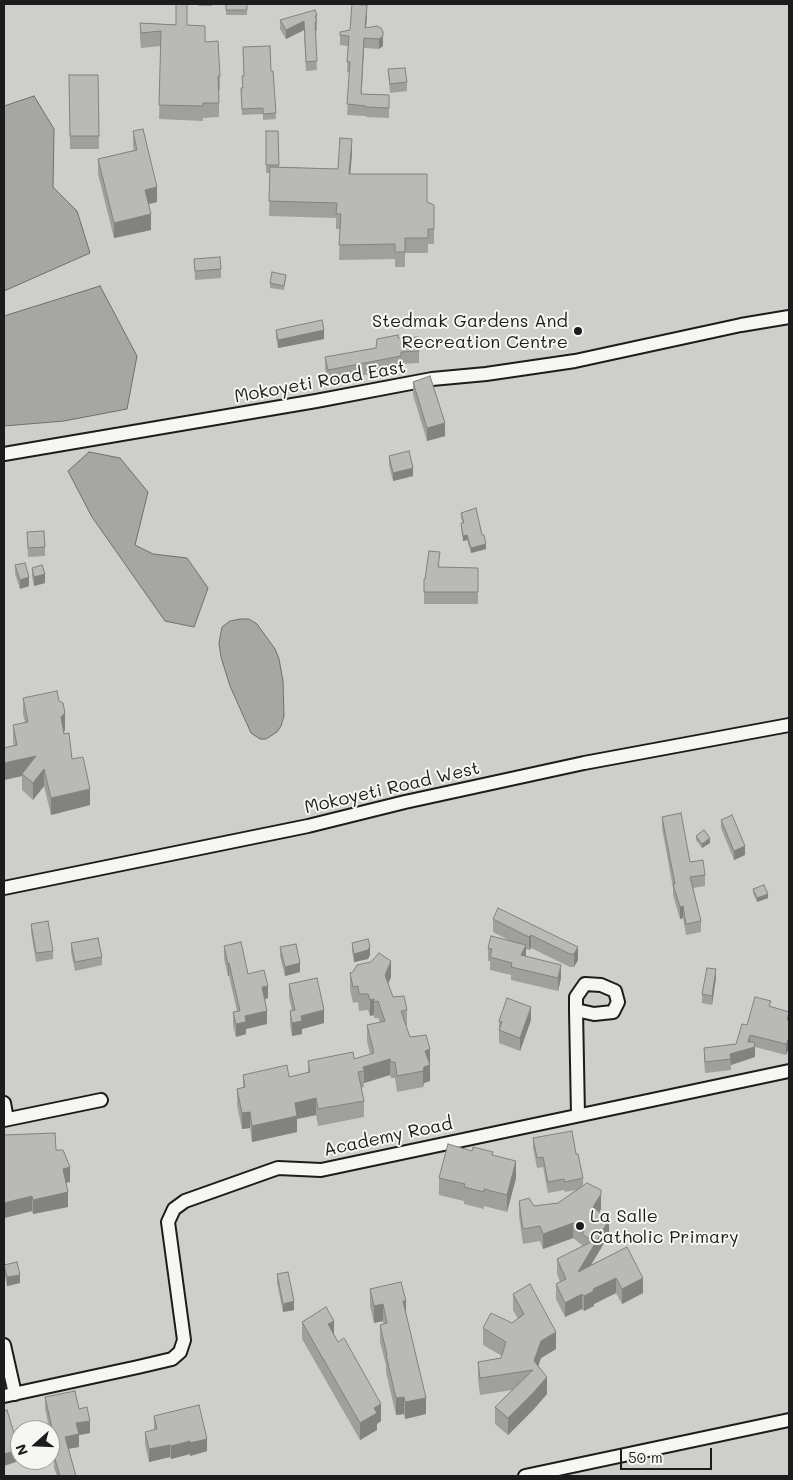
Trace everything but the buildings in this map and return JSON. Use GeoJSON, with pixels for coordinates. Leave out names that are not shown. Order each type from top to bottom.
{"type":"FeatureCollection","features":[{"type":"Feature","properties":{"kind":"street","name":"Mokoyeti Road East"},"geometry":{"type":"LineString","coordinates":[[4,454],[316,402],[432,379],[486,374],[575,361],[741,325],[789,317]]}},
{"type":"Feature","properties":{"kind":"street","name":"Mokoyeti Road West"},"geometry":{"type":"LineString","coordinates":[[4,888],[308,826],[584,762],[789,725]]}},
{"type":"Feature","properties":{"kind":"street"},"geometry":{"type":"LineString","coordinates":[[576,1010],[578,1115]]}},
{"type":"Feature","properties":{"kind":"street","name":"Academy Road"},"geometry":{"type":"LineString","coordinates":[[9,1395],[172,1359],[180,1352],[184,1340],[168,1222],[174,1208],[185,1202],[278,1168],[321,1170],[789,1070]]}},
{"type":"Feature","properties":{"kind":"street"},"geometry":{"type":"LineString","coordinates":[[4,1103],[6,1119],[101,1100]]}},
{"type":"Feature","properties":{"kind":"street"},"geometry":{"type":"LineString","coordinates":[[4,1345],[9,1395]]}},
{"type":"Feature","properties":{"kind":"street"},"geometry":{"type":"LineString","coordinates":[[526,1476],[789,1420]]}},
{"type":"Feature","properties":{"kind":"shaded area"},"geometry":{"type":"Polygon","coordinates":[[[4,4],[789,4],[789,1476],[4,1476],[4,4]]]}},
{"type":"Feature","properties":{"kind":"shaded area"},"geometry":{"type":"Polygon","coordinates":[[[34,96],[54,129],[53,187],[77,211],[90,253],[4,291],[4,106],[34,96]]]}},
{"type":"Feature","properties":{"kind":"shaded area"},"geometry":{"type":"Polygon","coordinates":[[[100,286],[137,356],[127,409],[64,421],[4,426],[4,316],[100,286]]]}},
{"type":"Feature","properties":{"kind":"shaded area"},"geometry":{"type":"Polygon","coordinates":[[[89,452],[120,458],[148,492],[135,545],[153,554],[187,558],[208,588],[194,627],[165,621],[92,517],[68,471],[89,452]]]}},
{"type":"Feature","properties":{"kind":"shaded area"},"geometry":{"type":"Polygon","coordinates":[[[249,619],[257,624],[275,649],[279,659],[283,681],[284,716],[277,732],[266,739],[260,739],[251,733],[230,686],[221,657],[219,643],[222,627],[230,621],[249,619]]]}},
{"type":"Feature","properties":{"kind":"place","name":"Stedmak Gardens And Recreation Centre"},"geometry":{"type":"Point","coordinates":[578,331]}},
{"type":"Feature","properties":{"kind":"place","name":"La Salle Catholic Primary"},"geometry":{"type":"Point","coordinates":[580,1226]}}]}
